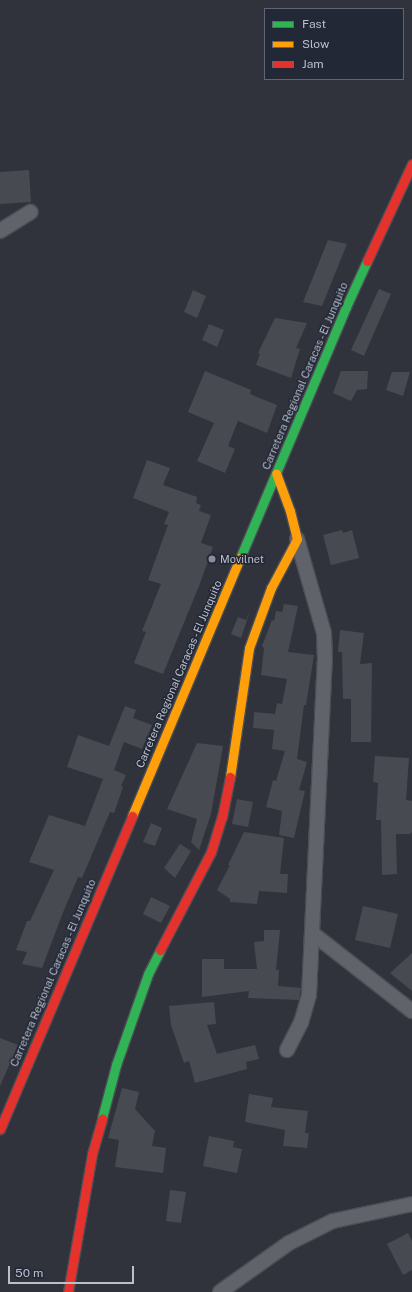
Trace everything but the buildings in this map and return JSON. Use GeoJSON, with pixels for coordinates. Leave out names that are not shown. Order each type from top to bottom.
{"type":"FeatureCollection","features":[{"type":"Feature","properties":{"kind":"main road","name":"Carretera Regional Caracas - El Junquito"},"geometry":{"type":"LineString","coordinates":[[0,1129],[346,307],[412,164]]}},
{"type":"Feature","properties":{"kind":"main road"},"geometry":{"type":"LineString","coordinates":[[68,1292],[92,1154],[116,1065],[148,974],[211,852],[222,817],[233,759],[249,648],[270,588],[298,540],[290,511],[276,473]]}},
{"type":"Feature","properties":{"kind":"street"},"geometry":{"type":"LineString","coordinates":[[0,231],[31,212]]}},
{"type":"Feature","properties":{"kind":"street"},"geometry":{"type":"LineString","coordinates":[[287,1050],[301,1023],[309,995],[325,661],[324,633],[298,540]]}},
{"type":"Feature","properties":{"kind":"street"},"geometry":{"type":"LineString","coordinates":[[312,933],[412,1011]]}},
{"type":"Feature","properties":{"kind":"street"},"geometry":{"type":"LineString","coordinates":[[220,1292],[289,1243],[333,1221],[412,1204]]}},
{"type":"Feature","properties":{"kind":"traffic: fast"},"geometry":{"type":"LineString","coordinates":[[240,558],[346,307],[367,261]]}},
{"type":"Feature","properties":{"kind":"traffic: fast"},"geometry":{"type":"LineString","coordinates":[[102,1118],[116,1065],[148,974],[160,950]]}},
{"type":"Feature","properties":{"kind":"traffic: slow"},"geometry":{"type":"LineString","coordinates":[[230,777],[249,648],[271,588],[297,539],[290,511],[276,473]]}},
{"type":"Feature","properties":{"kind":"traffic: slow"},"geometry":{"type":"LineString","coordinates":[[132,816],[240,558]]}},
{"type":"Feature","properties":{"kind":"traffic: jam"},"geometry":{"type":"LineString","coordinates":[[367,261],[412,164]]}},
{"type":"Feature","properties":{"kind":"traffic: jam"},"geometry":{"type":"LineString","coordinates":[[160,950],[211,852],[222,817],[230,777]]}},
{"type":"Feature","properties":{"kind":"traffic: jam"},"geometry":{"type":"LineString","coordinates":[[0,1129],[132,816]]}},
{"type":"Feature","properties":{"kind":"traffic: jam"},"geometry":{"type":"LineString","coordinates":[[68,1292],[92,1154],[102,1118]]}},
{"type":"Feature","properties":{"kind":"place","name":"Movilnet"},"geometry":{"type":"Point","coordinates":[212,559]}}]}
